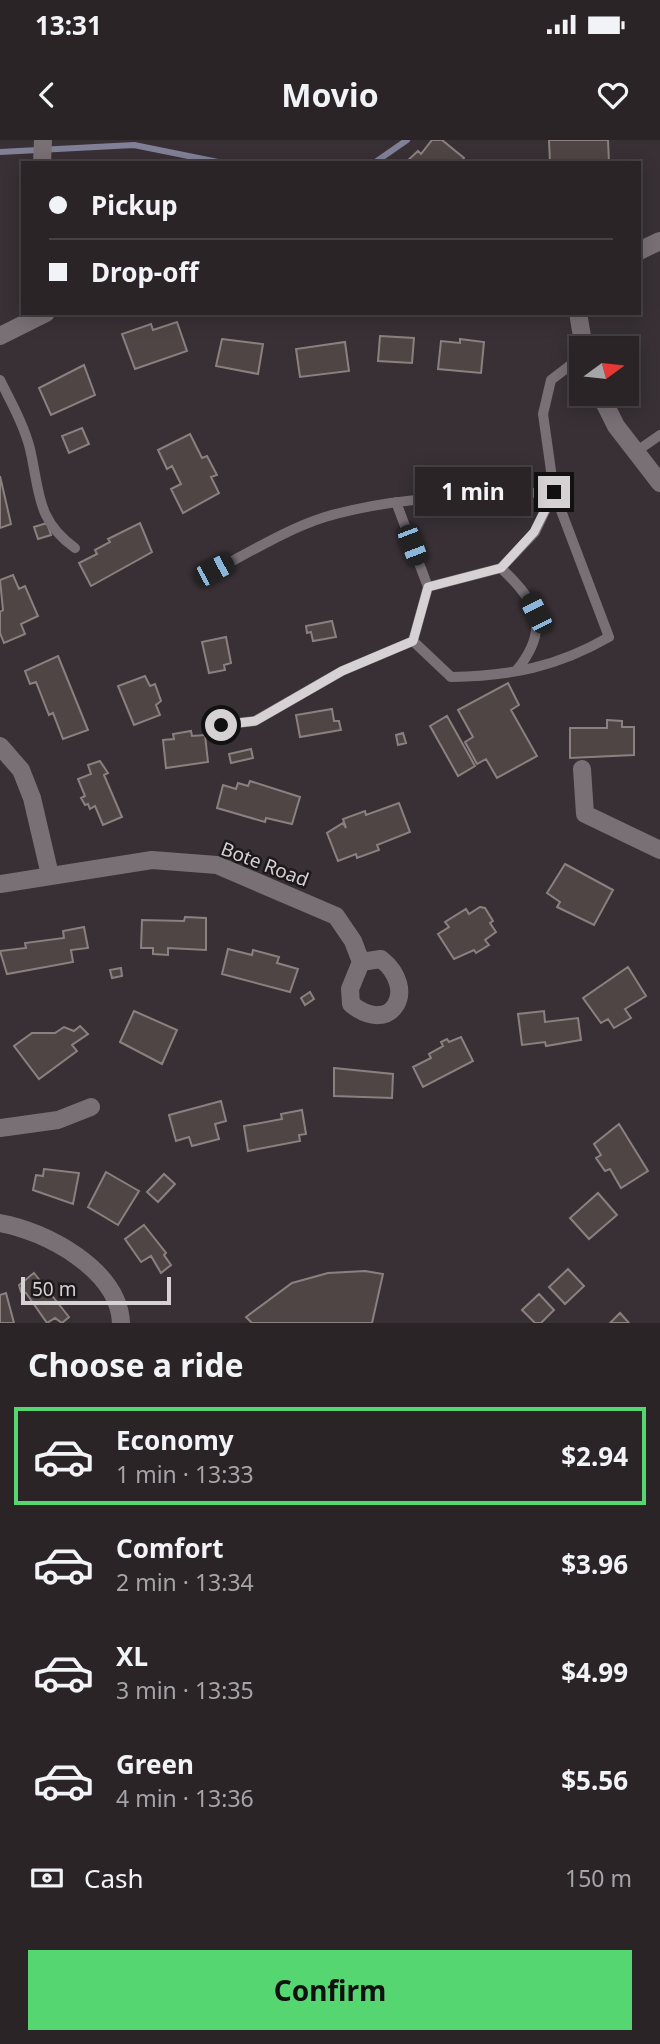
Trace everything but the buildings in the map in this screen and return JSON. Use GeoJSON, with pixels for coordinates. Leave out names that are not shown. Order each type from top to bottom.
{"type":"FeatureCollection","features":[{"type":"Feature","properties":{"kind":"street"},"geometry":{"type":"LineString","coordinates":[[42,161],[43,140]]}},
{"type":"Feature","properties":{"kind":"street"},"geometry":{"type":"LineString","coordinates":[[641,250],[660,241]]}},
{"type":"Feature","properties":{"kind":"street"},"geometry":{"type":"LineString","coordinates":[[0,336],[42,315]]}},
{"type":"Feature","properties":{"kind":"street"},"geometry":{"type":"LineString","coordinates":[[578,315],[582,336]]}},
{"type":"Feature","properties":{"kind":"street"},"geometry":{"type":"LineString","coordinates":[[606,406],[634,453],[660,483]]}},
{"type":"Feature","properties":{"kind":"street"},"geometry":{"type":"LineString","coordinates":[[0,746],[21,769],[32,798],[50,875]]}},
{"type":"Feature","properties":{"kind":"street"},"geometry":{"type":"LineString","coordinates":[[582,769],[585,814],[660,850]]}},
{"type":"Feature","properties":{"kind":"street","name":"Bote Road"},"geometry":{"type":"LineString","coordinates":[[0,884],[152,860],[217,865],[336,916],[353,941],[361,962]]}},
{"type":"Feature","properties":{"kind":"street"},"geometry":{"type":"LineString","coordinates":[[0,1128],[58,1120],[91,1107]]}},
{"type":"Feature","properties":{"kind":"street"},"geometry":{"type":"LineString","coordinates":[[0,1223],[18,1226],[79,1257],[99,1274],[120,1312],[121,1323]]}},
{"type":"Feature","properties":{"kind":"lane"},"geometry":{"type":"LineString","coordinates":[[413,641],[451,677],[497,676],[575,657],[609,637],[554,492],[543,414],[551,380],[569,366]]}},
{"type":"Feature","properties":{"kind":"lane"},"geometry":{"type":"LineString","coordinates":[[0,380],[22,426],[41,510],[59,537],[75,548]]}},
{"type":"Feature","properties":{"kind":"lane"},"geometry":{"type":"LineString","coordinates":[[634,453],[660,435]]}},
{"type":"Feature","properties":{"kind":"lane"},"geometry":{"type":"LineString","coordinates":[[214,570],[325,517],[396,502],[554,492]]}},
{"type":"Feature","properties":{"kind":"lane"},"geometry":{"type":"LineString","coordinates":[[428,587],[501,568],[534,532],[554,492]]}},
{"type":"Feature","properties":{"kind":"lane"},"geometry":{"type":"LineString","coordinates":[[396,502],[428,587],[413,641]]}},
{"type":"Feature","properties":{"kind":"lane"},"geometry":{"type":"LineString","coordinates":[[501,568],[525,591],[536,613],[538,633],[531,653],[516,671]]}},
{"type":"Feature","properties":{"kind":"lane"},"geometry":{"type":"LineString","coordinates":[[221,725],[255,721],[342,671],[413,641]]}},
{"type":"Feature","properties":{"kind":"waterway"},"geometry":{"type":"LineString","coordinates":[[377,161],[407,140]]}},
{"type":"Feature","properties":{"kind":"waterway"},"geometry":{"type":"LineString","coordinates":[[0,152],[134,145],[213,161]]}},
{"type":"Feature","properties":{"kind":"route"},"geometry":{"type":"LineString","coordinates":[[221,725],[255,721],[342,671],[413,641],[428,587],[501,568],[534,532],[554,492]]}}]}
